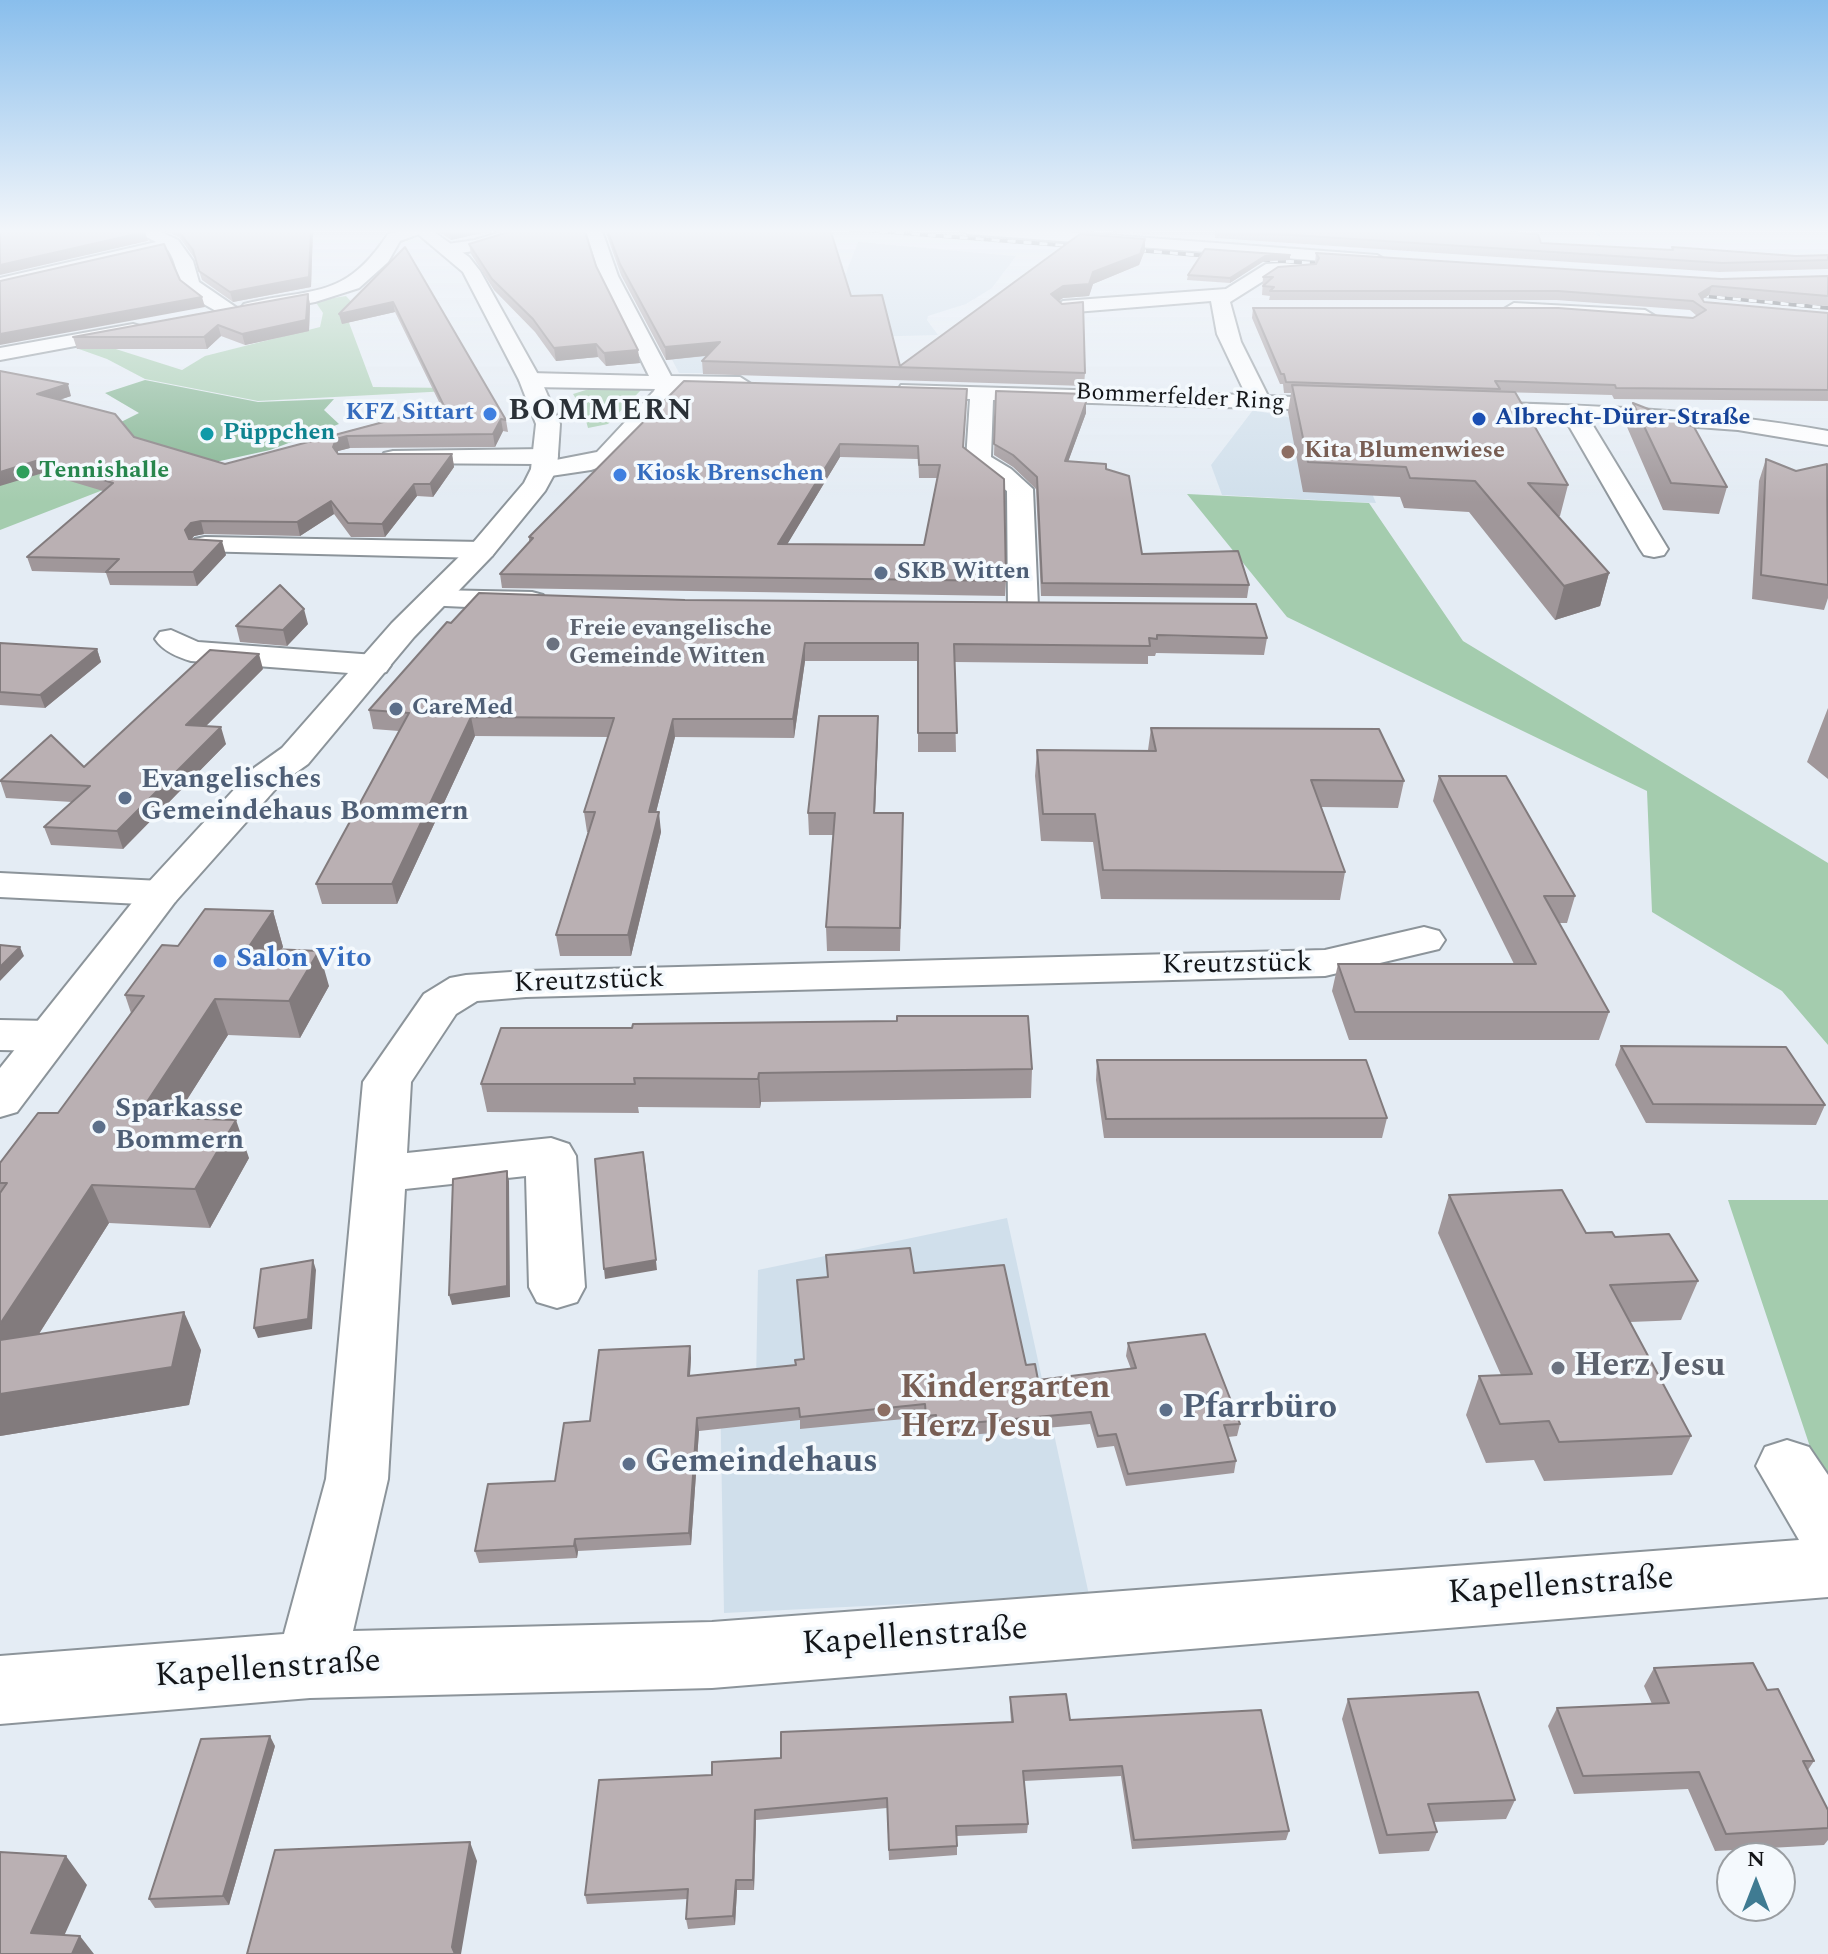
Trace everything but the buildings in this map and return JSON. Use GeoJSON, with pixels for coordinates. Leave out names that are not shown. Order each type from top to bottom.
{"type":"FeatureCollection","features":[{"type":"Feature","properties":{"kind":"street"},"geometry":{"type":"LineString","coordinates":[[0,1101],[161,893],[267,776],[295,756],[403,630],[482,550],[536,486],[545,462],[548,424],[530,380],[498,320]]}},
{"type":"Feature","properties":{"kind":"street"},"geometry":{"type":"LineString","coordinates":[[366,458],[591,463],[606,457],[665,393],[664,383],[632,320]]}},
{"type":"Feature","properties":{"kind":"street"},"geometry":{"type":"LineString","coordinates":[[1229,320],[1234,352],[1256,389],[1258,401]]}},
{"type":"Feature","properties":{"kind":"street"},"geometry":{"type":"LineString","coordinates":[[0,354],[158,326]]}},
{"type":"Feature","properties":{"kind":"street"},"geometry":{"type":"LineString","coordinates":[[530,380],[767,385]]}},
{"type":"Feature","properties":{"kind":"street","name":"Bommerfelder Ring"},"geometry":{"type":"LineString","coordinates":[[893,390],[1362,406]]}},
{"type":"Feature","properties":{"kind":"street"},"geometry":{"type":"LineString","coordinates":[[982,392],[978,460],[1020,489],[1008,607],[1053,608]]}},
{"type":"Feature","properties":{"kind":"street"},"geometry":{"type":"LineString","coordinates":[[1437,408],[1677,417],[1780,428],[1828,438]]}},
{"type":"Feature","properties":{"kind":"street"},"geometry":{"type":"LineString","coordinates":[[1573,412],[1654,549]]}},
{"type":"Feature","properties":{"kind":"street"},"geometry":{"type":"LineString","coordinates":[[1780,428],[1827,414]]}},
{"type":"Feature","properties":{"kind":"street"},"geometry":{"type":"LineString","coordinates":[[205,545],[482,550]]}},
{"type":"Feature","properties":{"kind":"street"},"geometry":{"type":"LineString","coordinates":[[435,599],[561,602]]}},
{"type":"Feature","properties":{"kind":"street"},"geometry":{"type":"LineString","coordinates":[[171,639],[191,651],[375,665]]}},
{"type":"Feature","properties":{"kind":"street"},"geometry":{"type":"LineString","coordinates":[[0,885],[161,893]]}},
{"type":"Feature","properties":{"kind":"street","name":"Kreutzstück"},"geometry":{"type":"LineString","coordinates":[[310,1665],[357,1479],[387,1082],[440,1004],[466,988],[1325,963],[1424,940]]}},
{"type":"Feature","properties":{"kind":"street"},"geometry":{"type":"LineString","coordinates":[[0,1035],[49,1036]]}},
{"type":"Feature","properties":{"kind":"street"},"geometry":{"type":"LineString","coordinates":[[378,1174],[551,1156],[557,1287]]}},
{"type":"Feature","properties":{"kind":"street"},"geometry":{"type":"LineString","coordinates":[[1787,1466],[1828,1529]]}},
{"type":"Feature","properties":{"kind":"street","name":"Kapellenstraße"},"geometry":{"type":"LineString","coordinates":[[0,1690],[310,1665],[712,1655],[1828,1567]]}},
{"type":"Feature","properties":{"kind":"shaded area"},"geometry":{"type":"Polygon","coordinates":[[[651,320],[927,320],[938,335],[827,338],[726,373],[679,373],[651,320]]]}},
{"type":"Feature","properties":{"kind":"shaded area","name":"Kita Blumenwiese"},"geometry":{"type":"Polygon","coordinates":[[[1253,410],[1292,418],[1349,438],[1376,503],[1222,495],[1211,465],[1253,410]]]}},
{"type":"Feature","properties":{"kind":"shaded area","name":"Kindergarten Herz Jesu"},"geometry":{"type":"Polygon","coordinates":[[[1007,1218],[1089,1595],[724,1613],[720,1385],[756,1384],[758,1270],[1007,1218]]]}},
{"type":"Feature","properties":{"kind":"green space"},"geometry":{"type":"Polygon","coordinates":[[[321,320],[348,320],[373,387],[451,388],[449,391],[258,401],[145,379],[107,359],[76,348],[100,344],[182,370],[205,356],[320,327],[321,320]]]}},
{"type":"Feature","properties":{"kind":"green space"},"geometry":{"type":"Polygon","coordinates":[[[145,380],[258,402],[334,399],[324,410],[339,424],[270,450],[211,463],[82,432],[113,426],[139,413],[105,393],[145,380]]]}},
{"type":"Feature","properties":{"kind":"green space"},"geometry":{"type":"Polygon","coordinates":[[[589,389],[641,390],[608,424],[588,428],[583,410],[573,394],[589,389]]]}},
{"type":"Feature","properties":{"kind":"green space"},"geometry":{"type":"Polygon","coordinates":[[[0,431],[103,490],[0,530],[0,431]]]}},
{"type":"Feature","properties":{"kind":"green space"},"geometry":{"type":"Polygon","coordinates":[[[1187,494],[1369,503],[1463,641],[1828,863],[1828,1045],[1782,991],[1652,912],[1647,791],[1287,617],[1187,494]]]}},
{"type":"Feature","properties":{"kind":"green space"},"geometry":{"type":"Polygon","coordinates":[[[1728,1200],[1828,1200],[1828,1501],[1728,1200]]]}},
{"type":"Feature","properties":{"kind":"place","name":"KFZ Sittart"},"geometry":{"type":"Point","coordinates":[490,414]}},
{"type":"Feature","properties":{"kind":"place","name":"Albrecht-Dürer-Straße"},"geometry":{"type":"Point","coordinates":[1479,419]}},
{"type":"Feature","properties":{"kind":"place","name":"Püppchen"},"geometry":{"type":"Point","coordinates":[207,434]}},
{"type":"Feature","properties":{"kind":"place","name":"Kita Blumenwiese"},"geometry":{"type":"Point","coordinates":[1288,452]}},
{"type":"Feature","properties":{"kind":"place","name":"Tennishalle"},"geometry":{"type":"Point","coordinates":[23,472]}},
{"type":"Feature","properties":{"kind":"place","name":"Kiosk Brenschen"},"geometry":{"type":"Point","coordinates":[620,475]}},
{"type":"Feature","properties":{"kind":"place","name":"SKB Witten"},"geometry":{"type":"Point","coordinates":[881,573]}},
{"type":"Feature","properties":{"kind":"place","name":"Freie evangelische Gemeinde Witten"},"geometry":{"type":"Point","coordinates":[553,644]}},
{"type":"Feature","properties":{"kind":"place","name":"CareMed"},"geometry":{"type":"Point","coordinates":[396,709]}},
{"type":"Feature","properties":{"kind":"place","name":"Evangelisches Gemeindehaus Bommern"},"geometry":{"type":"Point","coordinates":[125,798]}},
{"type":"Feature","properties":{"kind":"place","name":"Salon Vito"},"geometry":{"type":"Point","coordinates":[220,961]}},
{"type":"Feature","properties":{"kind":"place","name":"Sparkasse Bommern"},"geometry":{"type":"Point","coordinates":[99,1127]}},
{"type":"Feature","properties":{"kind":"place","name":"Herz Jesu"},"geometry":{"type":"Point","coordinates":[1558,1368]}},
{"type":"Feature","properties":{"kind":"place","name":"Kindergarten Herz Jesu"},"geometry":{"type":"Point","coordinates":[884,1410]}},
{"type":"Feature","properties":{"kind":"place","name":"Pfarrbüro"},"geometry":{"type":"Point","coordinates":[1166,1410]}},
{"type":"Feature","properties":{"kind":"place","name":"Gemeindehaus"},"geometry":{"type":"Point","coordinates":[629,1464]}},
{"type":"Feature","properties":{"kind":"district","name":"BOMMERN"},"geometry":{"type":"Point","coordinates":[601,413]}}]}
